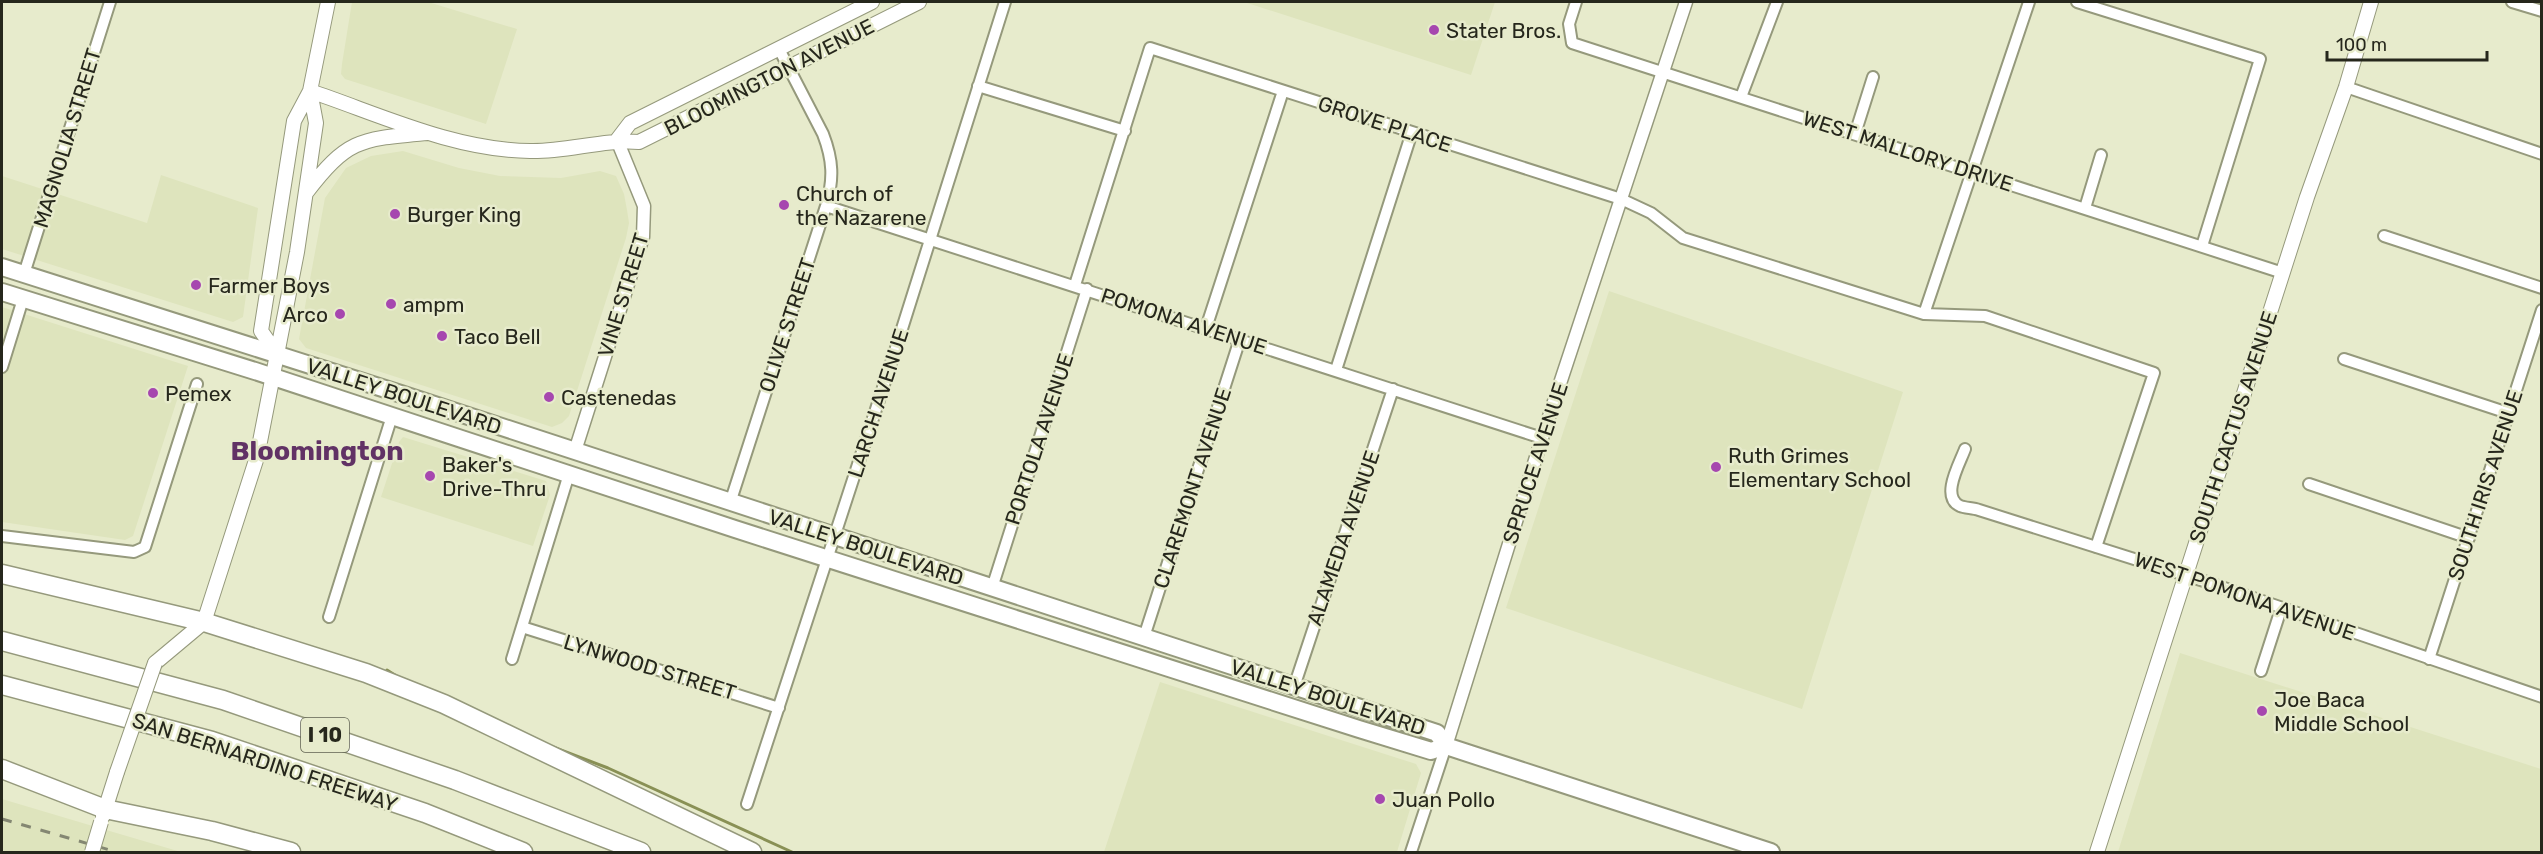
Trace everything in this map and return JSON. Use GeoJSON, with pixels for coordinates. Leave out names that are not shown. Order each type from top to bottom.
{"type":"FeatureCollection","features":[{"type":"Feature","properties":{"kind":"highway"},"geometry":{"type":"LineString","coordinates":[[2,574],[204,622],[366,673],[444,704],[752,852]]}},
{"type":"Feature","properties":{"kind":"highway","name":"SAN BERNARDINO FREEWAY"},"geometry":{"type":"LineString","coordinates":[[2,641],[223,700],[455,780],[641,852]]}},
{"type":"Feature","properties":{"kind":"highway","name":"SAN BERNARDINO FREEWAY"},"geometry":{"type":"LineString","coordinates":[[2,685],[212,741],[425,813],[524,852]]}},
{"type":"Feature","properties":{"kind":"highway"},"geometry":{"type":"LineString","coordinates":[[2,769],[103,816],[212,831],[291,852]]}},
{"type":"Feature","properties":{"kind":"main road"},"geometry":{"type":"LineString","coordinates":[[277,354],[261,331],[294,121],[310,91],[328,2]]}},
{"type":"Feature","properties":{"kind":"main road","name":"BLOOMINGTON AVENUE"},"geometry":{"type":"LineString","coordinates":[[617,140],[630,123],[872,2]]}},
{"type":"Feature","properties":{"kind":"main road","name":"BLOOMINGTON AVENUE"},"geometry":{"type":"LineString","coordinates":[[310,91],[478,146],[531,151],[579,148],[617,140],[639,142],[919,2]]}},
{"type":"Feature","properties":{"kind":"main road","name":"SOUTH CACTUS AVENUE"},"geometry":{"type":"LineString","coordinates":[[2097,852],[2307,197],[2346,87],[2371,2]]}},
{"type":"Feature","properties":{"kind":"main road"},"geometry":{"type":"LineString","coordinates":[[92,852],[155,663],[204,622],[257,457],[297,252],[316,123],[310,91]]}},
{"type":"Feature","properties":{"kind":"main road"},"geometry":{"type":"LineString","coordinates":[[305,194],[326,166],[344,151],[358,144],[372,138],[433,133]]}},
{"type":"Feature","properties":{"kind":"main road","name":"VALLEY BOULEVARD"},"geometry":{"type":"LineString","coordinates":[[2,267],[277,354],[1437,733],[1446,746],[1431,751],[1420,748],[274,377],[2,292]]}},
{"type":"Feature","properties":{"kind":"main road"},"geometry":{"type":"LineString","coordinates":[[1446,746],[1771,852]]}},
{"type":"Feature","properties":{"kind":"street","name":"MAGNOLIA STREET"},"geometry":{"type":"LineString","coordinates":[[24,274],[110,2]]}},
{"type":"Feature","properties":{"kind":"street","name":"LARCH AVENUE"},"geometry":{"type":"LineString","coordinates":[[747,804],[835,537],[1005,2]]}},
{"type":"Feature","properties":{"kind":"street","name":"WEST MALLORY DRIVE"},"geometry":{"type":"LineString","coordinates":[[1576,2],[1569,24],[1572,43],[2283,273]]}},
{"type":"Feature","properties":{"kind":"street","name":"SPRUCE AVENUE"},"geometry":{"type":"LineString","coordinates":[[1411,852],[1542,438],[1686,2]]}},
{"type":"Feature","properties":{"kind":"street"},"geometry":{"type":"LineString","coordinates":[[1741,97],[1776,2]]}},
{"type":"Feature","properties":{"kind":"street"},"geometry":{"type":"LineString","coordinates":[[1924,314],[2029,2]]}},
{"type":"Feature","properties":{"kind":"street"},"geometry":{"type":"LineString","coordinates":[[2077,2],[2260,59],[2202,246]]}},
{"type":"Feature","properties":{"kind":"street"},"geometry":{"type":"LineString","coordinates":[[2512,2],[2541,11]]}},
{"type":"Feature","properties":{"kind":"street","name":"GROVE PLACE"},"geometry":{"type":"LineString","coordinates":[[1125,131],[1149,48],[1621,199],[1651,213],[1683,238],[1924,314],[1985,316],[2154,374],[2096,547]]}},
{"type":"Feature","properties":{"kind":"street","name":"OLIVE STREET"},"geometry":{"type":"LineString","coordinates":[[730,503],[826,206],[833,175],[829,149],[779,49]]}},
{"type":"Feature","properties":{"kind":"street"},"geometry":{"type":"LineString","coordinates":[[1855,134],[1873,77]]}},
{"type":"Feature","properties":{"kind":"street"},"geometry":{"type":"LineString","coordinates":[[978,86],[1125,131],[1075,285]]}},
{"type":"Feature","properties":{"kind":"street"},"geometry":{"type":"LineString","coordinates":[[2346,87],[2541,154]]}},
{"type":"Feature","properties":{"kind":"street"},"geometry":{"type":"LineString","coordinates":[[1206,328],[1283,91]]}},
{"type":"Feature","properties":{"kind":"street"},"geometry":{"type":"LineString","coordinates":[[1336,370],[1412,132]]}},
{"type":"Feature","properties":{"kind":"street","name":"VINE STREET"},"geometry":{"type":"LineString","coordinates":[[575,452],[643,237],[644,206],[617,140]]}},
{"type":"Feature","properties":{"kind":"street"},"geometry":{"type":"LineString","coordinates":[[2085,208],[2101,154]]}},
{"type":"Feature","properties":{"kind":"street","name":"POMONA AVENUE"},"geometry":{"type":"LineString","coordinates":[[826,206],[931,238],[1542,438]]}},
{"type":"Feature","properties":{"kind":"street"},"geometry":{"type":"LineString","coordinates":[[2384,236],[2541,288]]}},
{"type":"Feature","properties":{"kind":"street","name":"PORTOLA AVENUE"},"geometry":{"type":"LineString","coordinates":[[992,588],[1087,289]]}},
{"type":"Feature","properties":{"kind":"street"},"geometry":{"type":"LineString","coordinates":[[2,367],[23,299]]}},
{"type":"Feature","properties":{"kind":"street","name":"SOUTH IRIS AVENUE"},"geometry":{"type":"LineString","coordinates":[[2429,659],[2541,310]]}},
{"type":"Feature","properties":{"kind":"street","name":"CLAREMONT AVENUE"},"geometry":{"type":"LineString","coordinates":[[1144,637],[1240,339]]}},
{"type":"Feature","properties":{"kind":"street"},"geometry":{"type":"LineString","coordinates":[[2344,359],[2508,413]]}},
{"type":"Feature","properties":{"kind":"street"},"geometry":{"type":"LineString","coordinates":[[2,536],[134,552],[145,547],[197,384]]}},
{"type":"Feature","properties":{"kind":"street","name":"ALAMEDA AVENUE"},"geometry":{"type":"LineString","coordinates":[[1294,687],[1393,389]]}},
{"type":"Feature","properties":{"kind":"street"},"geometry":{"type":"LineString","coordinates":[[329,617],[392,416]]}},
{"type":"Feature","properties":{"kind":"street","name":"WEST POMONA AVENUE"},"geometry":{"type":"LineString","coordinates":[[1965,449],[1951,496],[1959,506],[1979,510],[2186,575],[2541,698]]}},
{"type":"Feature","properties":{"kind":"street"},"geometry":{"type":"LineString","coordinates":[[512,659],[569,474]]}},
{"type":"Feature","properties":{"kind":"street"},"geometry":{"type":"LineString","coordinates":[[2309,484],[2469,538]]}},
{"type":"Feature","properties":{"kind":"street"},"geometry":{"type":"LineString","coordinates":[[2261,671],[2281,609]]}},
{"type":"Feature","properties":{"kind":"street","name":"LYNWOOD STREET"},"geometry":{"type":"LineString","coordinates":[[522,627],[779,708]]}},
{"type":"Feature","properties":{"kind":"shaded area"},"geometry":{"type":"Polygon","coordinates":[[[352,2],[428,2],[517,29],[486,124],[345,79],[341,74],[352,2]]]}},
{"type":"Feature","properties":{"kind":"shaded area"},"geometry":{"type":"Polygon","coordinates":[[[1244,2],[1495,2],[1471,75],[1244,2]]]}},
{"type":"Feature","properties":{"kind":"shaded area"},"geometry":{"type":"Polygon","coordinates":[[[403,151],[459,168],[500,176],[561,178],[600,171],[616,176],[624,194],[627,210],[629,223],[626,238],[569,416],[562,423],[552,427],[306,348],[299,339],[325,198],[346,168],[371,156],[403,151]]]}},
{"type":"Feature","properties":{"kind":"shaded area"},"geometry":{"type":"Polygon","coordinates":[[[161,175],[258,208],[243,317],[233,322],[2,249],[2,176],[147,223],[161,175]]]}},
{"type":"Feature","properties":{"kind":"shaded area","name":"Ruth Grimes Elementary School"},"geometry":{"type":"Polygon","coordinates":[[[1609,291],[1903,392],[1802,709],[1506,608],[1609,291]]]}},
{"type":"Feature","properties":{"kind":"shaded area"},"geometry":{"type":"Polygon","coordinates":[[[2,307],[188,366],[133,536],[125,540],[2,522],[2,307]]]}},
{"type":"Feature","properties":{"kind":"shaded area"},"geometry":{"type":"Polygon","coordinates":[[[403,437],[546,481],[550,495],[533,546],[381,497],[399,442],[403,437]]]}},
{"type":"Feature","properties":{"kind":"shaded area","name":"Joe Baca Middle School"},"geometry":{"type":"Polygon","coordinates":[[[2180,653],[2541,769],[2541,852],[2118,852],[2180,653]]]}},
{"type":"Feature","properties":{"kind":"shaded area"},"geometry":{"type":"Polygon","coordinates":[[[1160,682],[1416,764],[1421,773],[1397,852],[1104,852],[1160,682]]]}},
{"type":"Feature","properties":{"kind":"shaded area"},"geometry":{"type":"Polygon","coordinates":[[[2,799],[96,827],[181,852],[2,852],[2,799]]]}},
{"type":"Feature","properties":{"kind":"waterway"},"geometry":{"type":"LineString","coordinates":[[387,670],[398,677]]}},
{"type":"Feature","properties":{"kind":"waterway"},"geometry":{"type":"LineString","coordinates":[[553,747],[608,768],[792,852]]}},
{"type":"Feature","properties":{"kind":"railway"},"geometry":{"type":"LineString","coordinates":[[2,819],[117,852]]}},
{"type":"Feature","properties":{"kind":"place","name":"Stater Bros."},"geometry":{"type":"Point","coordinates":[1434,30]}},
{"type":"Feature","properties":{"kind":"place","name":"Church of the Nazarene"},"geometry":{"type":"Point","coordinates":[784,205]}},
{"type":"Feature","properties":{"kind":"place","name":"Burger King"},"geometry":{"type":"Point","coordinates":[395,214]}},
{"type":"Feature","properties":{"kind":"place","name":"Farmer Boys"},"geometry":{"type":"Point","coordinates":[196,285]}},
{"type":"Feature","properties":{"kind":"place","name":"ampm"},"geometry":{"type":"Point","coordinates":[391,304]}},
{"type":"Feature","properties":{"kind":"place","name":"Arco"},"geometry":{"type":"Point","coordinates":[340,314]}},
{"type":"Feature","properties":{"kind":"place","name":"Taco Bell"},"geometry":{"type":"Point","coordinates":[442,336]}},
{"type":"Feature","properties":{"kind":"place","name":"Pemex"},"geometry":{"type":"Point","coordinates":[153,393]}},
{"type":"Feature","properties":{"kind":"place","name":"Castenedas"},"geometry":{"type":"Point","coordinates":[549,397]}},
{"type":"Feature","properties":{"kind":"place","name":"Ruth Grimes Elementary School"},"geometry":{"type":"Point","coordinates":[1716,467]}},
{"type":"Feature","properties":{"kind":"place","name":"Baker's Drive-Thru"},"geometry":{"type":"Point","coordinates":[430,476]}},
{"type":"Feature","properties":{"kind":"place","name":"Joe Baca Middle School"},"geometry":{"type":"Point","coordinates":[2262,711]}},
{"type":"Feature","properties":{"kind":"place","name":"Juan Pollo"},"geometry":{"type":"Point","coordinates":[1380,799]}},
{"type":"Feature","properties":{"kind":"district","name":"Bloomington"},"geometry":{"type":"Point","coordinates":[317,451]}}]}
